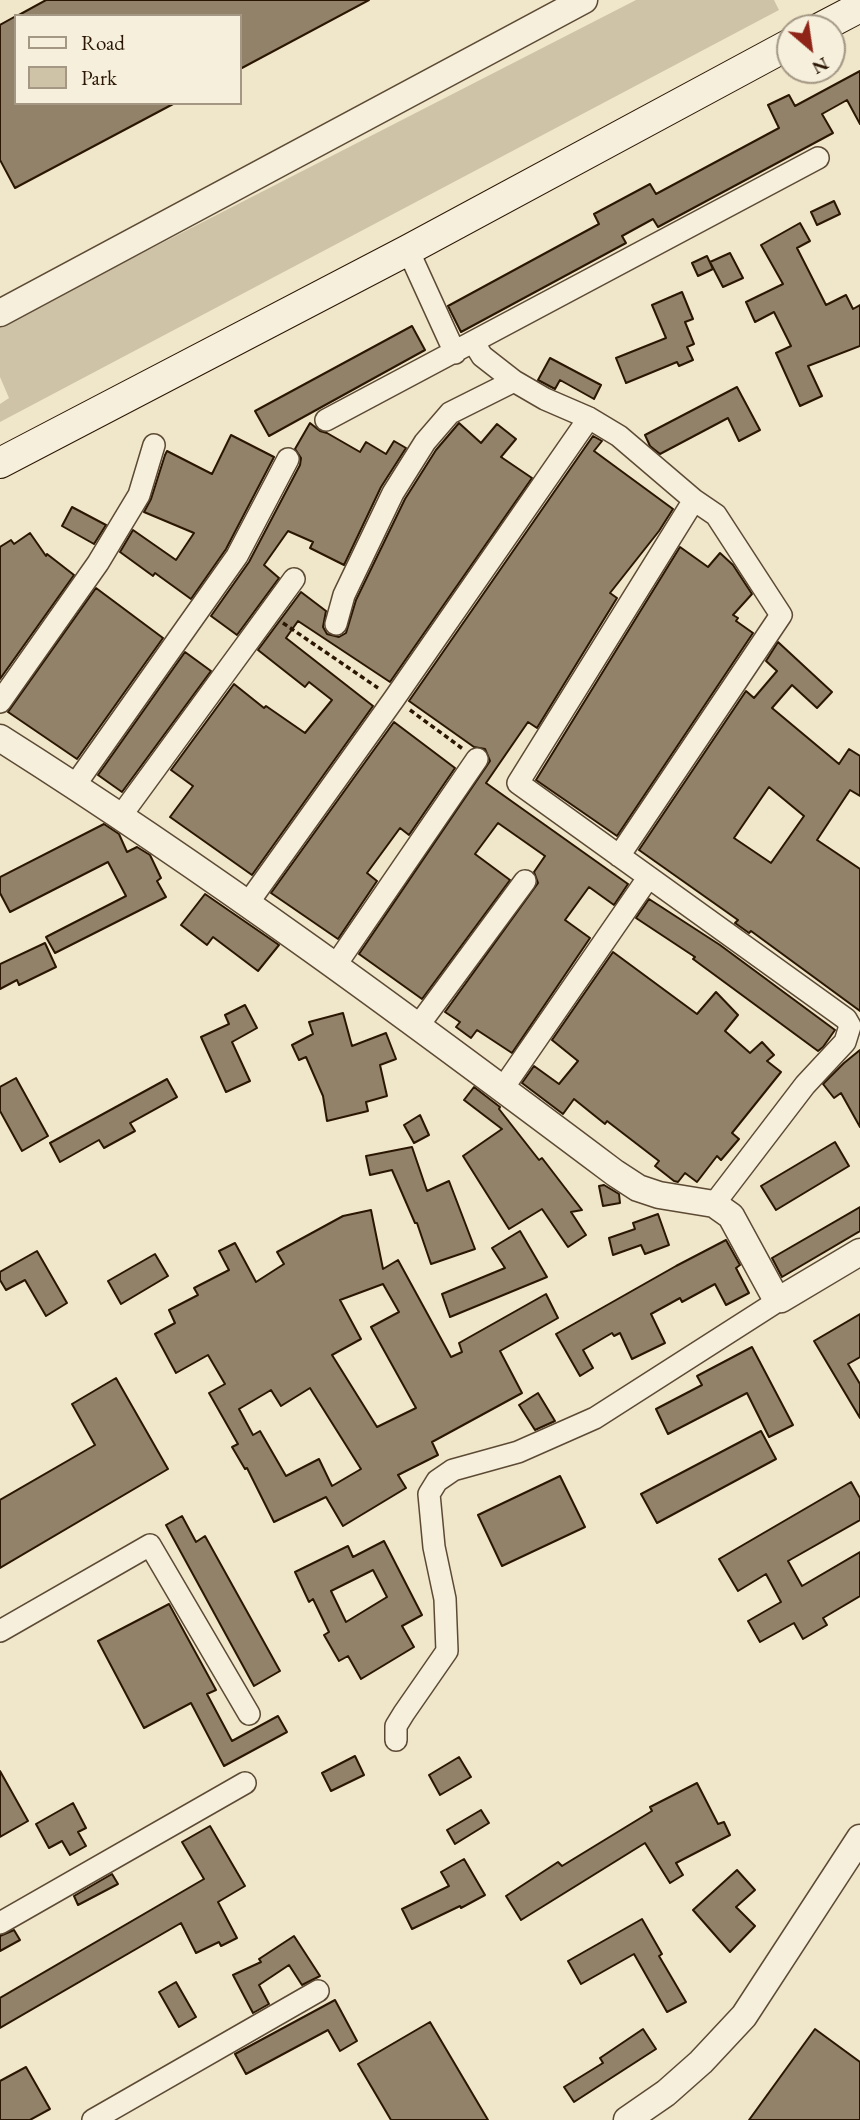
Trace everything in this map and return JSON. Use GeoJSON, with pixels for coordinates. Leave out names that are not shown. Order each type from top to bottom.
{"type":"FeatureCollection","features":[{"type":"Feature","properties":{"kind":"main road"},"geometry":{"type":"LineString","coordinates":[[0,463],[408,250],[776,52]]}},
{"type":"Feature","properties":{"kind":"street"},"geometry":{"type":"LineString","coordinates":[[0,313],[584,0]]}},
{"type":"Feature","properties":{"kind":"street"},"geometry":{"type":"LineString","coordinates":[[326,420],[818,158]]}},
{"type":"Feature","properties":{"kind":"street"},"geometry":{"type":"LineString","coordinates":[[408,250],[465,348],[482,356],[513,381],[545,399],[589,418],[619,436],[694,500],[716,515],[781,615],[619,856]]}},
{"type":"Feature","properties":{"kind":"street"},"geometry":{"type":"LineString","coordinates":[[336,624],[344,595],[393,493],[425,443],[450,413],[513,381]]}},
{"type":"Feature","properties":{"kind":"street"},"geometry":{"type":"LineString","coordinates":[[248,903],[394,699],[589,418]]}},
{"type":"Feature","properties":{"kind":"street"},"geometry":{"type":"LineString","coordinates":[[0,702],[98,563],[139,495],[154,445]]}},
{"type":"Feature","properties":{"kind":"street"},"geometry":{"type":"LineString","coordinates":[[75,785],[237,556],[288,459]]}},
{"type":"Feature","properties":{"kind":"street"},"geometry":{"type":"LineString","coordinates":[[694,500],[518,783],[846,1019],[850,1026],[845,1042],[805,1084],[714,1204]]}},
{"type":"Feature","properties":{"kind":"street"},"geometry":{"type":"LineString","coordinates":[[120,817],[294,579]]}},
{"type":"Feature","properties":{"kind":"street"},"geometry":{"type":"LineString","coordinates":[[0,738],[75,785],[248,903],[638,1188],[659,1195],[714,1204],[731,1216],[774,1295],[781,1298]]}},
{"type":"Feature","properties":{"kind":"street"},"geometry":{"type":"LineString","coordinates":[[335,966],[477,759]]}},
{"type":"Feature","properties":{"kind":"street"},"geometry":{"type":"LineString","coordinates":[[503,1088],[648,878]]}},
{"type":"Feature","properties":{"kind":"street"},"geometry":{"type":"LineString","coordinates":[[418,1026],[525,881]]}},
{"type":"Feature","properties":{"kind":"street"},"geometry":{"type":"LineString","coordinates":[[396,1740],[396,1726],[447,1651],[445,1599],[434,1547],[429,1494],[437,1481],[453,1470],[518,1452],[594,1418],[781,1298],[860,1252]]}},
{"type":"Feature","properties":{"kind":"street"},"geometry":{"type":"LineString","coordinates":[[0,1632],[150,1545],[249,1714]]}},
{"type":"Feature","properties":{"kind":"street"},"geometry":{"type":"LineString","coordinates":[[0,1923],[245,1783]]}},
{"type":"Feature","properties":{"kind":"street"},"geometry":{"type":"LineString","coordinates":[[627,2120],[666,2093],[701,2062],[744,2016],[860,1838]]}},
{"type":"Feature","properties":{"kind":"street"},"geometry":{"type":"LineString","coordinates":[[93,2120],[318,1991]]}},
{"type":"Feature","properties":{"kind":"path"},"geometry":{"type":"LineString","coordinates":[[269,614],[477,759]]}},
{"type":"Feature","properties":{"kind":"green space"},"geometry":{"type":"Polygon","coordinates":[[[636,0],[774,0],[779,10],[0,422],[0,404],[9,398],[0,377],[0,326],[636,0]]]}},
{"type":"Feature","properties":{"kind":"building"},"geometry":{"type":"Polygon","coordinates":[[[46,0],[369,0],[242,68],[242,14],[21,14],[46,0]]]}},
{"type":"Feature","properties":{"kind":"building"},"geometry":{"type":"Polygon","coordinates":[[[14,17],[14,105],[171,105],[15,188],[0,160],[0,25],[14,17]]]}},
{"type":"Feature","properties":{"kind":"building"},"geometry":{"type":"Polygon","coordinates":[[[860,71],[860,124],[847,100],[822,114],[833,133],[658,227],[653,219],[622,236],[626,243],[461,332],[448,306],[599,224],[594,214],[650,184],[656,194],[779,128],[768,105],[789,95],[795,106],[836,84],[846,84],[846,79],[860,71]]]}},
{"type":"Feature","properties":{"kind":"building"},"geometry":{"type":"Polygon","coordinates":[[[834,201],[840,214],[817,225],[811,212],[834,201]]]}},
{"type":"Feature","properties":{"kind":"building"},"geometry":{"type":"Polygon","coordinates":[[[800,223],[810,241],[797,248],[826,305],[846,295],[853,309],[860,305],[860,346],[808,366],[822,396],[800,406],[776,353],[791,346],[774,312],[755,322],[746,302],[783,284],[761,245],[800,223]]]}},
{"type":"Feature","properties":{"kind":"building"},"geometry":{"type":"Polygon","coordinates":[[[730,253],[743,278],[723,287],[710,262],[730,253]]]}},
{"type":"Feature","properties":{"kind":"building"},"geometry":{"type":"Polygon","coordinates":[[[707,256],[713,269],[698,276],[692,263],[707,256]]]}},
{"type":"Feature","properties":{"kind":"building"},"geometry":{"type":"Polygon","coordinates":[[[682,292],[693,319],[685,322],[694,344],[687,347],[693,360],[679,366],[677,362],[626,383],[616,358],[666,338],[652,305],[682,292]]]}},
{"type":"Feature","properties":{"kind":"building"},"geometry":{"type":"Polygon","coordinates":[[[412,326],[425,350],[269,436],[255,411],[412,326]]]}},
{"type":"Feature","properties":{"kind":"building"},"geometry":{"type":"Polygon","coordinates":[[[550,358],[601,385],[594,399],[560,380],[555,389],[538,380],[550,358]]]}},
{"type":"Feature","properties":{"kind":"building"},"geometry":{"type":"Polygon","coordinates":[[[737,387],[760,430],[739,441],[728,418],[660,454],[650,446],[645,435],[737,387]]]}},
{"type":"Feature","properties":{"kind":"building"},"geometry":{"type":"Polygon","coordinates":[[[310,423],[360,452],[366,442],[386,454],[394,441],[406,448],[381,487],[344,565],[310,548],[313,542],[288,531],[264,565],[279,578],[237,635],[211,616],[249,562],[300,465],[301,458],[295,449],[310,423]]]}},
{"type":"Feature","properties":{"kind":"building"},"geometry":{"type":"Polygon","coordinates":[[[459,423],[481,443],[497,424],[516,439],[501,457],[532,478],[390,682],[298,621],[286,638],[373,706],[252,875],[170,817],[193,786],[171,770],[234,684],[264,708],[266,706],[305,733],[332,700],[309,682],[305,687],[258,650],[301,592],[326,611],[323,627],[327,634],[339,637],[346,633],[356,600],[405,499],[436,450],[459,423]]]}},
{"type":"Feature","properties":{"kind":"building"},"geometry":{"type":"Polygon","coordinates":[[[231,435],[274,457],[226,549],[191,599],[120,552],[133,530],[176,560],[194,533],[144,512],[165,455],[167,451],[212,474],[231,435]]]}},
{"type":"Feature","properties":{"kind":"building"},"geometry":{"type":"Polygon","coordinates":[[[593,436],[602,441],[594,451],[673,509],[610,593],[617,598],[537,728],[528,722],[486,783],[628,884],[614,905],[589,887],[565,920],[590,938],[512,1053],[477,1030],[471,1038],[456,1027],[460,1022],[445,1012],[538,883],[534,872],[545,856],[498,823],[475,854],[510,880],[422,999],[359,954],[490,761],[485,749],[474,747],[409,701],[593,436]]]}},
{"type":"Feature","properties":{"kind":"building"},"geometry":{"type":"Polygon","coordinates":[[[72,507],[106,525],[94,544],[62,526],[72,507]]]}},
{"type":"Feature","properties":{"kind":"building"},"geometry":{"type":"Polygon","coordinates":[[[30,533],[46,556],[47,554],[74,575],[0,679],[0,547],[11,540],[14,544],[30,533]]]}},
{"type":"Feature","properties":{"kind":"building"},"geometry":{"type":"Polygon","coordinates":[[[680,547],[708,567],[720,553],[733,565],[752,594],[733,615],[738,618],[736,621],[753,633],[617,836],[536,780],[680,547]]]}},
{"type":"Feature","properties":{"kind":"building"},"geometry":{"type":"Polygon","coordinates":[[[96,588],[163,638],[77,759],[8,712],[96,588]]]}},
{"type":"Feature","properties":{"kind":"building"},"geometry":{"type":"Polygon","coordinates":[[[778,642],[832,692],[817,708],[792,685],[772,708],[839,764],[849,749],[860,756],[860,796],[850,790],[817,840],[860,869],[860,1011],[751,931],[749,933],[735,923],[738,920],[639,850],[746,691],[754,698],[777,671],[766,661],[778,642]],[[769,787],[734,838],[771,863],[804,816],[769,787]]]}},
{"type":"Feature","properties":{"kind":"building"},"geometry":{"type":"Polygon","coordinates":[[[185,652],[211,671],[122,792],[98,775],[185,652]]]}},
{"type":"Feature","properties":{"kind":"building"},"geometry":{"type":"Polygon","coordinates":[[[394,722],[455,768],[409,835],[400,828],[367,873],[377,881],[338,939],[271,893],[394,722]]]}},
{"type":"Feature","properties":{"kind":"building"},"geometry":{"type":"Polygon","coordinates":[[[104,824],[119,834],[127,852],[137,847],[150,855],[161,878],[157,881],[166,897],[55,953],[46,937],[126,896],[108,862],[10,912],[0,893],[0,877],[104,824]]]}},
{"type":"Feature","properties":{"kind":"building"},"geometry":{"type":"Polygon","coordinates":[[[205,894],[279,945],[258,971],[213,937],[207,945],[181,925],[205,894]]]}},
{"type":"Feature","properties":{"kind":"building"},"geometry":{"type":"Polygon","coordinates":[[[649,899],[720,945],[835,1030],[823,1047],[818,1051],[693,959],[695,957],[636,918],[649,899]]]}},
{"type":"Feature","properties":{"kind":"building"},"geometry":{"type":"Polygon","coordinates":[[[45,943],[56,967],[19,985],[17,980],[0,989],[0,964],[45,943]]]}},
{"type":"Feature","properties":{"kind":"building"},"geometry":{"type":"Polygon","coordinates":[[[613,952],[697,1014],[716,992],[738,1015],[725,1031],[750,1053],[762,1042],[774,1055],[767,1061],[781,1072],[732,1133],[739,1139],[721,1160],[717,1156],[697,1182],[685,1173],[678,1182],[674,1181],[655,1166],[659,1161],[574,1099],[563,1114],[522,1083],[534,1066],[559,1084],[578,1061],[552,1040],[613,952]]]}},
{"type":"Feature","properties":{"kind":"building"},"geometry":{"type":"Polygon","coordinates":[[[245,1005],[257,1028],[232,1042],[250,1081],[226,1092],[201,1037],[229,1024],[225,1015],[245,1005]]]}},
{"type":"Feature","properties":{"kind":"building"},"geometry":{"type":"Polygon","coordinates":[[[343,1013],[352,1046],[386,1033],[396,1059],[380,1065],[387,1096],[366,1102],[368,1111],[327,1121],[323,1096],[306,1057],[299,1060],[292,1045],[313,1034],[309,1022],[343,1013]]]}},
{"type":"Feature","properties":{"kind":"building"},"geometry":{"type":"Polygon","coordinates":[[[860,1050],[860,1127],[841,1093],[834,1098],[823,1084],[860,1050]]]}},
{"type":"Feature","properties":{"kind":"building"},"geometry":{"type":"Polygon","coordinates":[[[16,1078],[48,1136],[22,1151],[0,1111],[0,1087],[16,1078]]]}},
{"type":"Feature","properties":{"kind":"building"},"geometry":{"type":"Polygon","coordinates":[[[167,1079],[177,1097],[130,1123],[135,1131],[104,1148],[99,1140],[60,1162],[50,1143],[167,1079]]]}},
{"type":"Feature","properties":{"kind":"building"},"geometry":{"type":"Polygon","coordinates":[[[474,1087],[500,1107],[539,1160],[542,1158],[582,1210],[571,1212],[586,1235],[568,1247],[542,1209],[509,1229],[463,1156],[502,1129],[464,1100],[474,1087]]]}},
{"type":"Feature","properties":{"kind":"building"},"geometry":{"type":"Polygon","coordinates":[[[420,1115],[429,1135],[414,1143],[404,1125],[420,1115]]]}},
{"type":"Feature","properties":{"kind":"building"},"geometry":{"type":"Polygon","coordinates":[[[835,1142],[849,1166],[776,1210],[761,1186],[835,1142]]]}},
{"type":"Feature","properties":{"kind":"building"},"geometry":{"type":"Polygon","coordinates":[[[412,1147],[427,1191],[449,1181],[475,1249],[431,1264],[417,1223],[392,1170],[370,1175],[366,1156],[412,1147]]]}},
{"type":"Feature","properties":{"kind":"building"},"geometry":{"type":"Polygon","coordinates":[[[604,1185],[619,1194],[620,1203],[603,1206],[599,1186],[604,1185]]]}},
{"type":"Feature","properties":{"kind":"building"},"geometry":{"type":"Polygon","coordinates":[[[860,1207],[860,1231],[782,1277],[772,1258],[860,1207]]]}},
{"type":"Feature","properties":{"kind":"building"},"geometry":{"type":"Polygon","coordinates":[[[371,1210],[383,1269],[398,1260],[451,1357],[462,1352],[459,1343],[546,1294],[558,1318],[500,1351],[522,1393],[432,1442],[438,1455],[398,1475],[406,1488],[343,1526],[326,1497],[274,1522],[247,1468],[245,1469],[232,1447],[238,1444],[209,1393],[225,1384],[208,1355],[176,1373],[155,1334],[175,1323],[169,1310],[198,1295],[194,1288],[229,1270],[219,1251],[235,1243],[256,1282],[284,1264],[277,1252],[343,1216],[371,1210]],[[383,1284],[340,1300],[361,1339],[332,1355],[377,1427],[416,1408],[371,1327],[399,1312],[383,1284]],[[310,1388],[281,1406],[271,1390],[239,1409],[253,1435],[260,1431],[286,1476],[319,1459],[332,1486],[361,1469],[310,1388]]]}},
{"type":"Feature","properties":{"kind":"building"},"geometry":{"type":"Polygon","coordinates":[[[658,1214],[669,1245],[645,1254],[641,1245],[613,1255],[609,1238],[635,1229],[633,1223],[658,1214]]]}},
{"type":"Feature","properties":{"kind":"building"},"geometry":{"type":"Polygon","coordinates":[[[520,1231],[547,1277],[450,1317],[442,1294],[505,1268],[492,1248],[520,1231]]]}},
{"type":"Feature","properties":{"kind":"building"},"geometry":{"type":"Polygon","coordinates":[[[726,1240],[740,1265],[736,1268],[749,1293],[726,1305],[715,1284],[682,1302],[680,1298],[651,1314],[665,1343],[632,1359],[620,1333],[614,1336],[612,1333],[583,1350],[593,1368],[580,1376],[556,1334],[726,1240]]]}},
{"type":"Feature","properties":{"kind":"building"},"geometry":{"type":"Polygon","coordinates":[[[37,1251],[67,1303],[46,1316],[25,1280],[6,1290],[0,1280],[0,1272],[37,1251]]]}},
{"type":"Feature","properties":{"kind":"building"},"geometry":{"type":"Polygon","coordinates":[[[155,1254],[168,1276],[121,1304],[108,1281],[155,1254]]]}},
{"type":"Feature","properties":{"kind":"building"},"geometry":{"type":"Polygon","coordinates":[[[860,1314],[860,1357],[848,1364],[860,1384],[860,1418],[814,1341],[860,1314]]]}},
{"type":"Feature","properties":{"kind":"building"},"geometry":{"type":"Polygon","coordinates":[[[752,1347],[793,1425],[769,1437],[747,1393],[668,1434],[656,1409],[702,1385],[697,1376],[752,1347]]]}},
{"type":"Feature","properties":{"kind":"building"},"geometry":{"type":"Polygon","coordinates":[[[116,1378],[168,1469],[0,1568],[0,1500],[95,1445],[72,1404],[116,1378]]]}},
{"type":"Feature","properties":{"kind":"building"},"geometry":{"type":"Polygon","coordinates":[[[538,1393],[555,1421],[535,1430],[519,1405],[538,1393]]]}},
{"type":"Feature","properties":{"kind":"building"},"geometry":{"type":"Polygon","coordinates":[[[761,1431],[776,1459],[657,1523],[641,1494],[761,1431]]]}},
{"type":"Feature","properties":{"kind":"building"},"geometry":{"type":"Polygon","coordinates":[[[560,1476],[585,1527],[502,1566],[478,1515],[560,1476]]]}},
{"type":"Feature","properties":{"kind":"building"},"geometry":{"type":"Polygon","coordinates":[[[851,1482],[860,1498],[860,1520],[788,1561],[802,1586],[860,1552],[860,1596],[823,1618],[827,1625],[803,1639],[794,1623],[760,1642],[748,1621],[781,1602],[766,1574],[738,1591],[719,1559],[851,1482]]]}},
{"type":"Feature","properties":{"kind":"building"},"geometry":{"type":"Polygon","coordinates":[[[182,1516],[196,1542],[205,1536],[280,1671],[254,1686],[166,1525],[182,1516]]]}},
{"type":"Feature","properties":{"kind":"building"},"geometry":{"type":"Polygon","coordinates":[[[384,1541],[422,1615],[402,1626],[414,1647],[361,1679],[348,1656],[339,1661],[324,1635],[329,1632],[313,1599],[309,1602],[295,1572],[348,1546],[353,1557],[384,1541]],[[373,1570],[331,1591],[346,1622],[387,1597],[373,1570]]]}},
{"type":"Feature","properties":{"kind":"building"},"geometry":{"type":"Polygon","coordinates":[[[169,1604],[216,1690],[207,1694],[232,1741],[278,1716],[287,1732],[224,1766],[191,1703],[144,1728],[98,1641],[169,1604]]]}},
{"type":"Feature","properties":{"kind":"building"},"geometry":{"type":"Polygon","coordinates":[[[355,1756],[364,1775],[331,1791],[322,1773],[355,1756]]]}},
{"type":"Feature","properties":{"kind":"building"},"geometry":{"type":"Polygon","coordinates":[[[459,1757],[471,1777],[440,1795],[429,1775],[459,1757]]]}},
{"type":"Feature","properties":{"kind":"building"},"geometry":{"type":"Polygon","coordinates":[[[0,1771],[28,1821],[0,1837],[0,1771]]]}},
{"type":"Feature","properties":{"kind":"building"},"geometry":{"type":"Polygon","coordinates":[[[697,1783],[718,1824],[724,1822],[730,1835],[676,1863],[683,1875],[670,1883],[645,1843],[521,1920],[506,1896],[558,1862],[562,1866],[652,1811],[650,1807],[697,1783]]]}},
{"type":"Feature","properties":{"kind":"building"},"geometry":{"type":"Polygon","coordinates":[[[73,1803],[86,1828],[78,1832],[86,1846],[70,1855],[62,1841],[49,1848],[36,1824],[73,1803]]]}},
{"type":"Feature","properties":{"kind":"building"},"geometry":{"type":"Polygon","coordinates":[[[481,1810],[489,1823],[455,1844],[447,1830],[481,1810]]]}},
{"type":"Feature","properties":{"kind":"building"},"geometry":{"type":"Polygon","coordinates":[[[210,1826],[245,1886],[218,1902],[237,1938],[221,1946],[219,1942],[196,1953],[181,1923],[0,2028],[0,1998],[204,1879],[182,1842],[210,1826]]]}},
{"type":"Feature","properties":{"kind":"building"},"geometry":{"type":"Polygon","coordinates":[[[464,1859],[485,1895],[412,1929],[402,1909],[449,1886],[441,1872],[464,1859]]]}},
{"type":"Feature","properties":{"kind":"building"},"geometry":{"type":"Polygon","coordinates":[[[737,1870],[755,1890],[736,1907],[755,1926],[730,1952],[693,1910],[737,1870]]]}},
{"type":"Feature","properties":{"kind":"building"},"geometry":{"type":"Polygon","coordinates":[[[112,1874],[118,1884],[78,1905],[74,1896],[112,1874]]]}},
{"type":"Feature","properties":{"kind":"building"},"geometry":{"type":"Polygon","coordinates":[[[642,1919],[662,1954],[659,1956],[686,2002],[667,2012],[634,1954],[581,1984],[568,1961],[642,1919]]]}},
{"type":"Feature","properties":{"kind":"building"},"geometry":{"type":"Polygon","coordinates":[[[14,1930],[20,1940],[0,1951],[0,1936],[14,1930]]]}},
{"type":"Feature","properties":{"kind":"building"},"geometry":{"type":"Polygon","coordinates":[[[294,1936],[320,1976],[302,1985],[289,1965],[259,1985],[269,2004],[253,2013],[233,1975],[261,1962],[259,1959],[294,1936]]]}},
{"type":"Feature","properties":{"kind":"building"},"geometry":{"type":"Polygon","coordinates":[[[176,1982],[196,2017],[179,2027],[159,1992],[176,1982]]]}},
{"type":"Feature","properties":{"kind":"building"},"geometry":{"type":"Polygon","coordinates":[[[335,2000],[357,2041],[340,2051],[328,2030],[246,2074],[235,2054],[335,2000]]]}},
{"type":"Feature","properties":{"kind":"building"},"geometry":{"type":"Polygon","coordinates":[[[430,2022],[488,2120],[391,2120],[358,2064],[430,2022]]]}},
{"type":"Feature","properties":{"kind":"building"},"geometry":{"type":"Polygon","coordinates":[[[643,2029],[656,2049],[574,2102],[564,2087],[603,2063],[600,2058],[643,2029]]]}},
{"type":"Feature","properties":{"kind":"building"},"geometry":{"type":"Polygon","coordinates":[[[815,2029],[860,2062],[860,2120],[749,2120],[815,2029]]]}},
{"type":"Feature","properties":{"kind":"building"},"geometry":{"type":"Polygon","coordinates":[[[26,2067],[50,2109],[30,2120],[0,2120],[0,2081],[26,2067]]]}}]}
